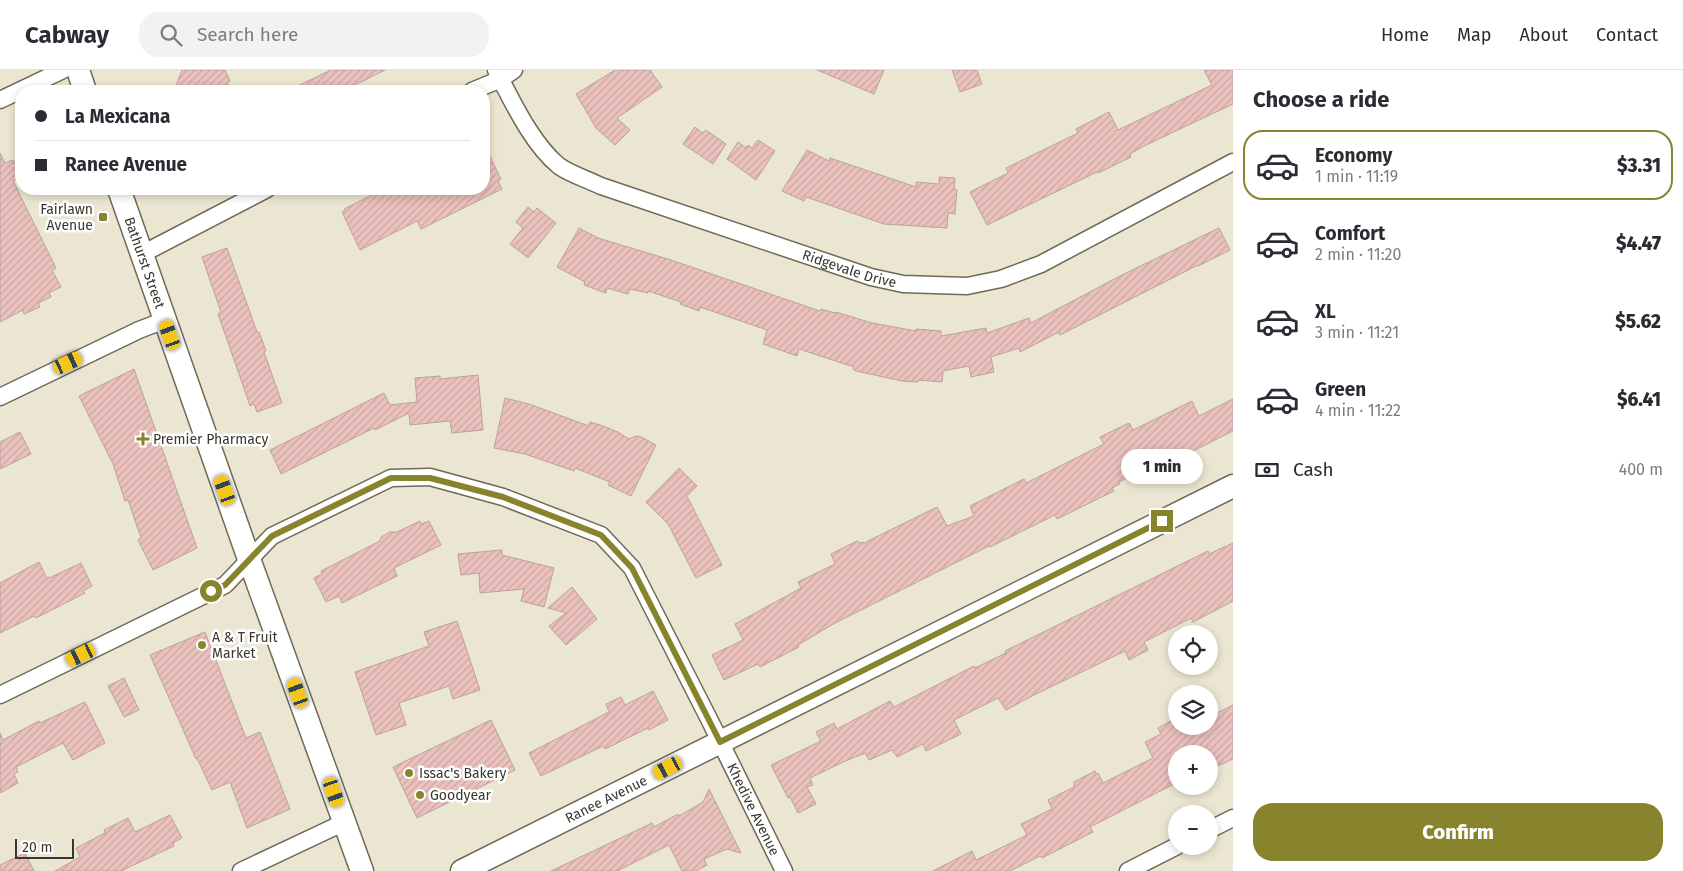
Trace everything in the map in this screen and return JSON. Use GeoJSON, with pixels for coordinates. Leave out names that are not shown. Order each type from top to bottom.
{"type":"FeatureCollection","features":[{"type":"Feature","properties":{"kind":"street"},"geometry":{"type":"LineString","coordinates":[[32,85],[63,70]]}},
{"type":"Feature","properties":{"kind":"street"},"geometry":{"type":"LineString","coordinates":[[78,70],[83,85]]}},
{"type":"Feature","properties":{"kind":"street"},"geometry":{"type":"LineString","coordinates":[[483,85],[504,73]]}},
{"type":"Feature","properties":{"kind":"street","name":"Ridgevale Drive"},"geometry":{"type":"LineString","coordinates":[[504,73],[522,117],[540,145],[560,166],[610,189],[871,277],[903,284],[967,286],[1001,279],[1041,264],[1233,162]]}},
{"type":"Feature","properties":{"kind":"street"},"geometry":{"type":"LineString","coordinates":[[0,100],[15,93]]}},
{"type":"Feature","properties":{"kind":"street","name":"Bathurst Street"},"geometry":{"type":"LineString","coordinates":[[121,195],[362,871]]}},
{"type":"Feature","properties":{"kind":"street"},"geometry":{"type":"LineString","coordinates":[[142,254],[255,195]]}},
{"type":"Feature","properties":{"kind":"street"},"geometry":{"type":"LineString","coordinates":[[0,396],[139,330],[165,320]]}},
{"type":"Feature","properties":{"kind":"street","name":"Khedive Avenue"},"geometry":{"type":"LineString","coordinates":[[0,695],[225,585],[272,536],[391,478],[430,478],[512,500],[601,535],[632,568],[784,871]]}},
{"type":"Feature","properties":{"kind":"street","name":"Ranee Avenue"},"geometry":{"type":"LineString","coordinates":[[462,871],[1233,486]]}},
{"type":"Feature","properties":{"kind":"street"},"geometry":{"type":"LineString","coordinates":[[1218,826],[1233,818]]}},
{"type":"Feature","properties":{"kind":"street"},"geometry":{"type":"LineString","coordinates":[[241,871],[345,822]]}},
{"type":"Feature","properties":{"kind":"street"},"geometry":{"type":"LineString","coordinates":[[1128,871],[1168,851]]}},
{"type":"Feature","properties":{"kind":"building"},"geometry":{"type":"Polygon","coordinates":[[[182,70],[225,70],[230,81],[227,83],[228,85],[176,85],[182,70]]]}},
{"type":"Feature","properties":{"kind":"building"},"geometry":{"type":"Polygon","coordinates":[[[331,70],[385,70],[355,85],[300,85],[331,70]]]}},
{"type":"Feature","properties":{"kind":"building"},"geometry":{"type":"Polygon","coordinates":[[[615,70],[650,70],[662,87],[617,118],[630,130],[615,145],[596,128],[576,94],[615,70]]]}},
{"type":"Feature","properties":{"kind":"building"},"geometry":{"type":"Polygon","coordinates":[[[817,70],[884,70],[874,94],[817,70]]]}},
{"type":"Feature","properties":{"kind":"building"},"geometry":{"type":"Polygon","coordinates":[[[952,70],[977,70],[982,84],[960,92],[952,70]]]}},
{"type":"Feature","properties":{"kind":"building"},"geometry":{"type":"Polygon","coordinates":[[[1204,70],[1233,70],[1233,104],[1144,146],[1130,154],[1131,157],[987,225],[970,192],[1008,173],[1006,168],[1078,133],[1076,129],[1109,112],[1118,130],[1212,85],[1204,70]]]}},
{"type":"Feature","properties":{"kind":"building"},"geometry":{"type":"Polygon","coordinates":[[[695,127],[703,133],[706,130],[726,144],[713,164],[683,144],[695,127]]]}},
{"type":"Feature","properties":{"kind":"building"},"geometry":{"type":"Polygon","coordinates":[[[758,140],[775,151],[756,180],[727,159],[738,142],[746,148],[748,145],[752,148],[758,140]]]}},
{"type":"Feature","properties":{"kind":"building"},"geometry":{"type":"Polygon","coordinates":[[[807,150],[829,161],[830,158],[916,187],[916,182],[939,184],[939,177],[955,178],[954,189],[957,190],[955,214],[948,213],[947,228],[884,224],[806,197],[804,201],[782,191],[807,150]]]}},
{"type":"Feature","properties":{"kind":"building"},"geometry":{"type":"Polygon","coordinates":[[[0,153],[5,163],[13,160],[15,164],[15,180],[13,181],[15,195],[20,195],[56,268],[52,270],[61,287],[49,293],[51,297],[38,303],[40,307],[24,314],[23,310],[0,322],[0,153]]]}},
{"type":"Feature","properties":{"kind":"building"},"geometry":{"type":"Polygon","coordinates":[[[490,156],[501,179],[498,181],[502,189],[490,195],[490,156]]]}},
{"type":"Feature","properties":{"kind":"building"},"geometry":{"type":"Polygon","coordinates":[[[372,195],[490,195],[421,229],[417,221],[360,250],[342,212],[344,209],[372,195]]]}},
{"type":"Feature","properties":{"kind":"building"},"geometry":{"type":"Polygon","coordinates":[[[528,207],[534,212],[537,208],[556,223],[528,258],[510,244],[523,228],[516,222],[528,207]]]}},
{"type":"Feature","properties":{"kind":"building"},"geometry":{"type":"Polygon","coordinates":[[[579,228],[598,238],[671,260],[820,311],[821,309],[836,312],[872,323],[916,331],[916,329],[941,331],[941,336],[986,328],[987,333],[1029,318],[1031,323],[1122,275],[1219,228],[1230,250],[1060,335],[1059,332],[1020,352],[1019,348],[991,357],[994,372],[971,377],[969,366],[943,371],[942,382],[918,380],[918,382],[902,381],[856,371],[853,369],[854,367],[799,349],[797,356],[763,344],[767,330],[700,307],[699,311],[680,304],[681,302],[648,291],[648,293],[630,289],[628,294],[607,288],[606,293],[584,285],[585,282],[557,267],[579,228]]]}},
{"type":"Feature","properties":{"kind":"building"},"geometry":{"type":"Polygon","coordinates":[[[227,248],[257,332],[259,332],[266,351],[264,352],[282,403],[257,412],[254,404],[250,406],[218,314],[221,312],[202,257],[227,248]]]}},
{"type":"Feature","properties":{"kind":"building"},"geometry":{"type":"Polygon","coordinates":[[[134,369],[197,548],[153,570],[138,540],[141,538],[128,500],[125,501],[113,464],[79,396],[134,369]]]}},
{"type":"Feature","properties":{"kind":"building"},"geometry":{"type":"Polygon","coordinates":[[[478,375],[483,430],[452,433],[450,421],[410,425],[409,413],[375,430],[374,428],[281,474],[270,450],[384,393],[390,405],[417,402],[415,378],[440,376],[440,379],[478,375]]]}},
{"type":"Feature","properties":{"kind":"building"},"geometry":{"type":"Polygon","coordinates":[[[505,398],[529,404],[589,426],[590,422],[603,426],[629,439],[636,436],[641,437],[656,445],[631,496],[608,485],[610,482],[575,468],[574,471],[525,454],[494,448],[505,398]]]}},
{"type":"Feature","properties":{"kind":"building"},"geometry":{"type":"Polygon","coordinates":[[[1233,399],[1233,431],[1155,470],[1153,465],[1119,482],[1120,484],[1112,488],[1114,491],[1057,519],[1055,515],[989,546],[835,623],[798,645],[799,647],[760,667],[758,664],[724,680],[712,655],[743,640],[735,624],[801,588],[798,582],[835,564],[831,554],[857,541],[864,543],[937,507],[947,526],[974,516],[970,506],[1024,479],[1026,483],[1104,444],[1100,437],[1129,423],[1133,430],[1192,401],[1199,416],[1233,399]]]}},
{"type":"Feature","properties":{"kind":"building"},"geometry":{"type":"Polygon","coordinates":[[[20,432],[31,454],[0,469],[0,442],[20,432]]]}},
{"type":"Feature","properties":{"kind":"building"},"geometry":{"type":"Polygon","coordinates":[[[679,468],[697,486],[687,496],[722,565],[696,578],[668,524],[646,502],[679,468]]]}},
{"type":"Feature","properties":{"kind":"building"},"geometry":{"type":"Polygon","coordinates":[[[420,521],[421,524],[429,521],[441,545],[394,568],[397,576],[342,603],[339,596],[326,602],[314,578],[322,574],[321,571],[380,541],[381,537],[390,532],[397,532],[420,521]]]}},
{"type":"Feature","properties":{"kind":"building"},"geometry":{"type":"Polygon","coordinates":[[[1233,543],[1233,601],[1193,622],[1191,618],[1177,625],[1168,625],[1168,630],[1144,642],[1148,650],[1129,660],[1125,651],[1006,710],[998,698],[954,720],[961,734],[926,751],[923,744],[897,757],[892,750],[869,760],[865,753],[810,778],[813,785],[807,787],[816,804],[798,813],[790,797],[788,798],[771,765],[821,741],[816,732],[834,723],[837,729],[890,701],[894,707],[1208,551],[1209,554],[1233,543]]]}},
{"type":"Feature","properties":{"kind":"building"},"geometry":{"type":"Polygon","coordinates":[[[502,550],[502,555],[554,568],[544,607],[521,601],[524,589],[480,593],[479,573],[461,575],[458,554],[502,550]]]}},
{"type":"Feature","properties":{"kind":"building"},"geometry":{"type":"Polygon","coordinates":[[[39,562],[47,578],[81,563],[92,586],[83,591],[85,593],[36,618],[34,616],[0,633],[0,583],[39,562]]]}},
{"type":"Feature","properties":{"kind":"building"},"geometry":{"type":"Polygon","coordinates":[[[572,587],[597,619],[566,645],[549,626],[566,613],[548,608],[572,587]]]}},
{"type":"Feature","properties":{"kind":"building"},"geometry":{"type":"Polygon","coordinates":[[[457,621],[480,690],[453,699],[449,686],[399,703],[406,725],[376,735],[355,672],[429,646],[424,632],[457,621]]]}},
{"type":"Feature","properties":{"kind":"building"},"geometry":{"type":"Polygon","coordinates":[[[205,632],[246,738],[260,732],[290,809],[247,828],[230,782],[212,790],[196,759],[150,655],[205,632]]]}},
{"type":"Feature","properties":{"kind":"building"},"geometry":{"type":"Polygon","coordinates":[[[124,678],[139,710],[124,717],[108,686],[124,678]]]}},
{"type":"Feature","properties":{"kind":"building"},"geometry":{"type":"Polygon","coordinates":[[[653,691],[668,720],[605,749],[603,746],[541,776],[529,753],[609,712],[606,704],[621,697],[625,705],[653,691]]]}},
{"type":"Feature","properties":{"kind":"building"},"geometry":{"type":"Polygon","coordinates":[[[85,702],[105,743],[73,760],[63,743],[16,767],[18,772],[14,774],[18,783],[0,793],[0,733],[3,740],[39,721],[40,723],[85,702]]]}},
{"type":"Feature","properties":{"kind":"building"},"geometry":{"type":"Polygon","coordinates":[[[1233,705],[1233,759],[1218,766],[1218,745],[1168,745],[1168,787],[1090,827],[1093,832],[1042,858],[1040,856],[1010,871],[933,871],[972,851],[976,860],[1027,835],[1021,824],[1052,809],[1048,800],[1074,787],[1074,782],[1095,771],[1103,783],[1153,758],[1145,742],[1161,734],[1158,728],[1168,722],[1168,735],[1218,735],[1218,712],[1233,705]]]}},
{"type":"Feature","properties":{"kind":"building"},"geometry":{"type":"Polygon","coordinates":[[[491,720],[515,770],[417,818],[393,767],[491,720]]]}},
{"type":"Feature","properties":{"kind":"building"},"geometry":{"type":"Polygon","coordinates":[[[709,789],[741,853],[727,849],[704,859],[707,865],[696,871],[682,871],[669,845],[617,871],[551,871],[652,823],[654,827],[678,814],[679,816],[703,802],[709,789]]]}},
{"type":"Feature","properties":{"kind":"building"},"geometry":{"type":"Polygon","coordinates":[[[170,815],[182,838],[173,843],[174,846],[121,871],[55,871],[80,857],[76,848],[105,833],[104,830],[128,818],[135,832],[170,815]]]}},
{"type":"Feature","properties":{"kind":"building"},"geometry":{"type":"Polygon","coordinates":[[[25,853],[34,871],[0,871],[0,865],[25,853]]]}},
{"type":"Feature","properties":{"kind":"place","name":"Fairlawn Avenue"},"geometry":{"type":"Point","coordinates":[103,217]}},
{"type":"Feature","properties":{"kind":"place","name":"Premier Pharmacy"},"geometry":{"type":"Point","coordinates":[143,439]}},
{"type":"Feature","properties":{"kind":"place","name":"A & T Fruit Market"},"geometry":{"type":"Point","coordinates":[202,645]}},
{"type":"Feature","properties":{"kind":"place","name":"Issac's Bakery"},"geometry":{"type":"Point","coordinates":[409,773]}},
{"type":"Feature","properties":{"kind":"place","name":"Goodyear"},"geometry":{"type":"Point","coordinates":[420,795]}},
{"type":"Feature","properties":{"kind":"route"},"geometry":{"type":"LineString","coordinates":[[211,591],[225,585],[272,536],[391,478],[430,478],[503,497],[601,535],[632,568],[720,742],[1162,521]]}}]}
